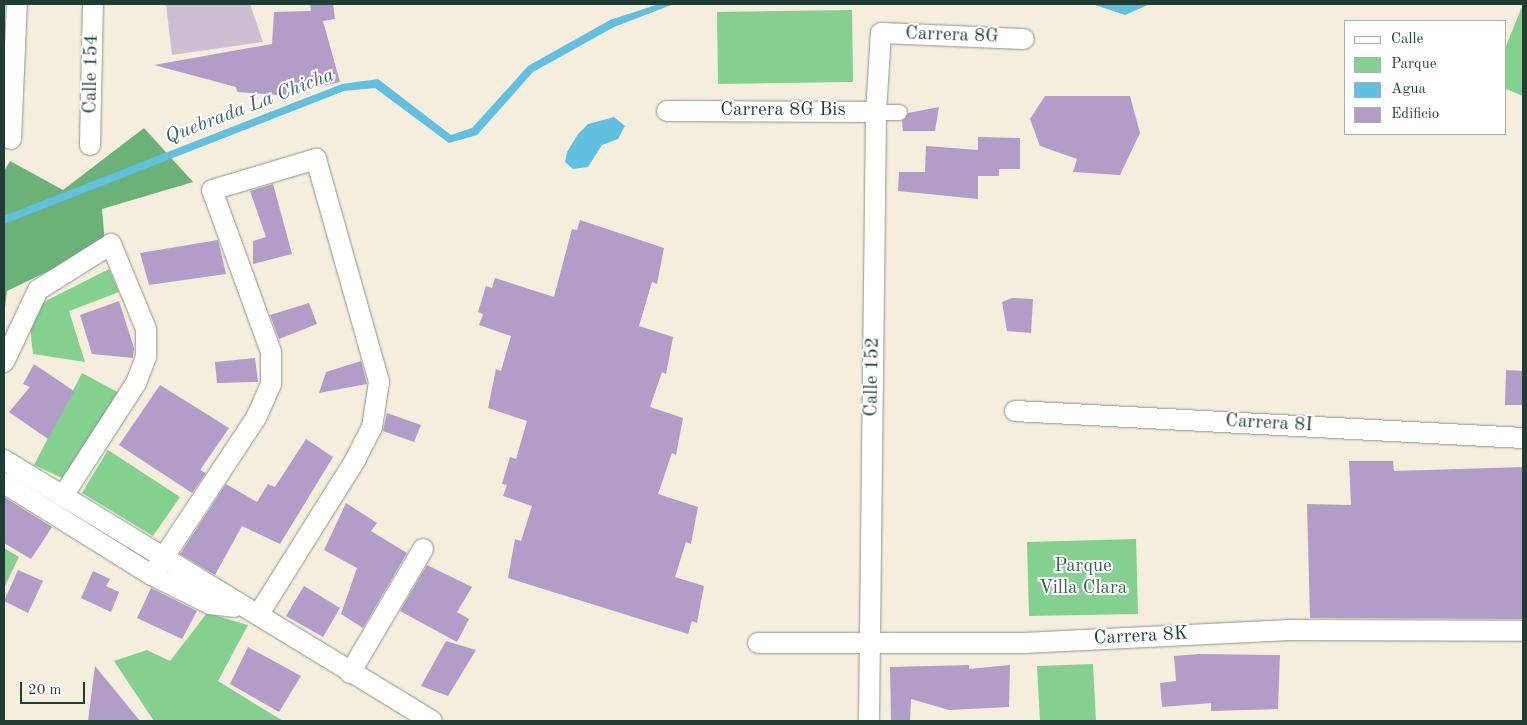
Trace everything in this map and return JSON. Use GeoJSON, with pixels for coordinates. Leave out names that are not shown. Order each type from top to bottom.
{"type":"FeatureCollection","features":[{"type":"Feature","properties":{"kind":"street"},"geometry":{"type":"LineString","coordinates":[[11,139],[17,4]]}},
{"type":"Feature","properties":{"kind":"street","name":"Calle 154"},"geometry":{"type":"LineString","coordinates":[[90,145],[93,4]]}},
{"type":"Feature","properties":{"kind":"street","name":"Carrera 8G"},"geometry":{"type":"LineString","coordinates":[[881,33],[1024,39]]}},
{"type":"Feature","properties":{"kind":"street","name":"Calle 152"},"geometry":{"type":"LineString","coordinates":[[869,721],[876,112],[881,33]]}},
{"type":"Feature","properties":{"kind":"street","name":"Carrera 8G Bis"},"geometry":{"type":"LineString","coordinates":[[667,111],[899,112]]}},
{"type":"Feature","properties":{"kind":"street"},"geometry":{"type":"LineString","coordinates":[[152,575],[162,557],[256,418],[271,384],[271,352],[212,190],[316,159],[379,382],[372,427],[356,459],[251,612]]}},
{"type":"Feature","properties":{"kind":"street"},"geometry":{"type":"LineString","coordinates":[[4,362],[38,290],[112,244],[146,329],[146,357],[136,383],[63,496]]}},
{"type":"Feature","properties":{"kind":"street","name":"Carrera 8I"},"geometry":{"type":"LineString","coordinates":[[1015,411],[1523,438]]}},
{"type":"Feature","properties":{"kind":"street"},"geometry":{"type":"LineString","coordinates":[[4,460],[350,673],[432,721]]}},
{"type":"Feature","properties":{"kind":"street"},"geometry":{"type":"LineString","coordinates":[[4,483],[152,575],[210,604],[251,612]]}},
{"type":"Feature","properties":{"kind":"street"},"geometry":{"type":"LineString","coordinates":[[350,673],[422,549]]}},
{"type":"Feature","properties":{"kind":"street","name":"Carrera 8K"},"geometry":{"type":"LineString","coordinates":[[758,643],[1022,643],[1286,630],[1523,631]]}},
{"type":"Feature","properties":{"kind":"shaded area"},"geometry":{"type":"Polygon","coordinates":[[[166,4],[250,4],[263,42],[172,55],[166,4]]]}},
{"type":"Feature","properties":{"kind":"green space"},"geometry":{"type":"Polygon","coordinates":[[[1523,4],[1523,96],[1507,89],[1507,44],[1523,4]]]}},
{"type":"Feature","properties":{"kind":"green space"},"geometry":{"type":"Polygon","coordinates":[[[852,10],[853,82],[718,84],[717,12],[852,10]]]}},
{"type":"Feature","properties":{"kind":"green space"},"geometry":{"type":"Polygon","coordinates":[[[144,128],[193,182],[102,209],[105,244],[7,291],[4,316],[4,171],[10,161],[63,190],[144,128]]]}},
{"type":"Feature","properties":{"kind":"green space"},"geometry":{"type":"Polygon","coordinates":[[[109,269],[119,292],[69,311],[85,362],[33,354],[28,310],[109,269]]]}},
{"type":"Feature","properties":{"kind":"green space"},"geometry":{"type":"Polygon","coordinates":[[[82,373],[121,394],[62,478],[34,465],[82,373]]]}},
{"type":"Feature","properties":{"kind":"green space"},"geometry":{"type":"Polygon","coordinates":[[[108,450],[180,497],[153,536],[82,493],[108,450]]]}},
{"type":"Feature","properties":{"kind":"green space","name":"Parque Villa Clara"},"geometry":{"type":"Polygon","coordinates":[[[1136,539],[1138,614],[1029,616],[1027,542],[1136,539]]]}},
{"type":"Feature","properties":{"kind":"green space"},"geometry":{"type":"Polygon","coordinates":[[[4,548],[19,557],[4,588],[4,548]]]}},
{"type":"Feature","properties":{"kind":"green space"},"geometry":{"type":"Polygon","coordinates":[[[207,613],[248,625],[218,681],[283,721],[154,721],[114,661],[147,650],[170,661],[207,613]]]}},
{"type":"Feature","properties":{"kind":"green space"},"geometry":{"type":"Polygon","coordinates":[[[1093,664],[1096,721],[1040,721],[1037,666],[1093,664]]]}},
{"type":"Feature","properties":{"kind":"water"},"geometry":{"type":"Polygon","coordinates":[[[659,4],[674,4],[614,27],[533,72],[477,135],[449,143],[375,88],[344,91],[4,224],[4,216],[342,84],[378,79],[451,135],[472,128],[528,66],[610,20],[659,4]]]}},
{"type":"Feature","properties":{"kind":"water"},"geometry":{"type":"Polygon","coordinates":[[[1092,4],[1150,4],[1125,15],[1092,4]]]}},
{"type":"Feature","properties":{"kind":"water"},"geometry":{"type":"Polygon","coordinates":[[[614,117],[625,126],[618,139],[602,145],[588,167],[573,169],[565,162],[567,152],[578,134],[588,124],[614,117]]]}},
{"type":"Feature","properties":{"kind":"building"},"geometry":{"type":"Polygon","coordinates":[[[310,4],[333,4],[335,19],[323,21],[340,82],[282,95],[237,92],[236,87],[154,65],[272,44],[274,12],[311,11],[310,4]]]}},
{"type":"Feature","properties":{"kind":"building"},"geometry":{"type":"Polygon","coordinates":[[[1045,96],[1130,96],[1140,133],[1120,175],[1073,172],[1077,159],[1040,146],[1030,119],[1045,96]]]}},
{"type":"Feature","properties":{"kind":"building"},"geometry":{"type":"Polygon","coordinates":[[[939,107],[935,131],[903,131],[902,121],[908,113],[939,107]]]}},
{"type":"Feature","properties":{"kind":"building"},"geometry":{"type":"Polygon","coordinates":[[[978,137],[1020,138],[1020,169],[999,169],[999,176],[978,176],[978,199],[898,191],[899,172],[925,172],[926,146],[978,150],[978,137]]]}},
{"type":"Feature","properties":{"kind":"building"},"geometry":{"type":"Polygon","coordinates":[[[273,184],[292,254],[253,264],[253,241],[266,237],[250,191],[273,184]]]}},
{"type":"Feature","properties":{"kind":"building"},"geometry":{"type":"Polygon","coordinates":[[[580,220],[664,248],[657,284],[652,282],[639,326],[673,337],[666,374],[662,372],[650,407],[683,418],[676,455],[672,453],[658,494],[698,507],[691,544],[686,542],[675,577],[704,586],[697,623],[692,621],[688,634],[508,578],[515,539],[521,541],[532,506],[503,496],[507,485],[502,484],[510,457],[516,459],[527,421],[488,408],[496,369],[501,371],[511,336],[479,325],[483,314],[478,312],[486,286],[492,288],[495,278],[554,297],[572,229],[577,230],[580,220]]]}},
{"type":"Feature","properties":{"kind":"building"},"geometry":{"type":"Polygon","coordinates":[[[218,240],[226,274],[149,285],[140,253],[218,240]]]}},
{"type":"Feature","properties":{"kind":"building"},"geometry":{"type":"Polygon","coordinates":[[[1012,298],[1033,299],[1031,333],[1007,331],[1002,302],[1012,298]]]}},
{"type":"Feature","properties":{"kind":"building"},"geometry":{"type":"Polygon","coordinates":[[[119,301],[134,348],[133,358],[92,354],[80,315],[119,301]]]}},
{"type":"Feature","properties":{"kind":"building"},"geometry":{"type":"Polygon","coordinates":[[[309,303],[317,324],[279,339],[270,315],[309,303]]]}},
{"type":"Feature","properties":{"kind":"building"},"geometry":{"type":"Polygon","coordinates":[[[255,358],[258,382],[217,383],[215,362],[255,358]]]}},
{"type":"Feature","properties":{"kind":"building"},"geometry":{"type":"Polygon","coordinates":[[[361,361],[367,384],[319,393],[326,372],[361,361]]]}},
{"type":"Feature","properties":{"kind":"building"},"geometry":{"type":"Polygon","coordinates":[[[34,364],[74,391],[48,439],[9,412],[30,387],[23,384],[34,364]]]}},
{"type":"Feature","properties":{"kind":"building"},"geometry":{"type":"Polygon","coordinates":[[[1506,370],[1523,371],[1523,405],[1505,405],[1506,370]]]}},
{"type":"Feature","properties":{"kind":"building"},"geometry":{"type":"Polygon","coordinates":[[[160,385],[229,428],[200,470],[206,473],[192,493],[119,445],[160,385]]]}},
{"type":"Feature","properties":{"kind":"building"},"geometry":{"type":"Polygon","coordinates":[[[387,413],[421,425],[414,442],[383,431],[387,413]]]}},
{"type":"Feature","properties":{"kind":"building"},"geometry":{"type":"Polygon","coordinates":[[[306,439],[333,457],[280,544],[242,526],[215,575],[180,554],[226,484],[257,502],[268,484],[275,487],[306,439]]]}},
{"type":"Feature","properties":{"kind":"building"},"geometry":{"type":"Polygon","coordinates":[[[1349,461],[1393,461],[1394,471],[1523,467],[1523,619],[1310,618],[1307,504],[1351,505],[1349,461]]]}},
{"type":"Feature","properties":{"kind":"building"},"geometry":{"type":"Polygon","coordinates":[[[4,497],[52,527],[31,559],[4,543],[4,497]]]}},
{"type":"Feature","properties":{"kind":"building"},"geometry":{"type":"Polygon","coordinates":[[[346,503],[377,523],[371,531],[407,553],[363,628],[341,614],[357,568],[324,550],[346,503]]]}},
{"type":"Feature","properties":{"kind":"building"},"geometry":{"type":"Polygon","coordinates":[[[427,565],[472,587],[457,612],[469,619],[457,642],[400,611],[427,565]]]}},
{"type":"Feature","properties":{"kind":"building"},"geometry":{"type":"Polygon","coordinates":[[[18,570],[43,581],[28,613],[4,601],[18,570]]]}},
{"type":"Feature","properties":{"kind":"building"},"geometry":{"type":"Polygon","coordinates":[[[93,571],[110,579],[106,586],[119,592],[111,612],[81,598],[93,571]]]}},
{"type":"Feature","properties":{"kind":"building"},"geometry":{"type":"Polygon","coordinates":[[[304,586],[340,608],[323,637],[286,616],[304,586]]]}},
{"type":"Feature","properties":{"kind":"building"},"geometry":{"type":"Polygon","coordinates":[[[151,588],[197,611],[182,639],[137,618],[151,588]]]}},
{"type":"Feature","properties":{"kind":"building"},"geometry":{"type":"Polygon","coordinates":[[[446,641],[476,650],[448,696],[421,686],[446,641]]]}},
{"type":"Feature","properties":{"kind":"building"},"geometry":{"type":"Polygon","coordinates":[[[248,647],[301,676],[279,712],[230,684],[248,647]]]}},
{"type":"Feature","properties":{"kind":"building"},"geometry":{"type":"Polygon","coordinates":[[[1199,654],[1280,655],[1278,709],[1211,711],[1211,703],[1162,707],[1160,683],[1176,681],[1174,656],[1199,654]]]}},
{"type":"Feature","properties":{"kind":"building"},"geometry":{"type":"Polygon","coordinates":[[[969,665],[969,669],[1010,665],[1009,707],[949,710],[911,699],[910,721],[891,721],[890,667],[969,665]]]}},
{"type":"Feature","properties":{"kind":"building"},"geometry":{"type":"Polygon","coordinates":[[[95,666],[140,721],[88,721],[95,666]]]}},
{"type":"Feature","properties":{"kind":"water label","name":"Quebrada La Chicha"},"geometry":{"type":"Point","coordinates":[250,107]}}]}
